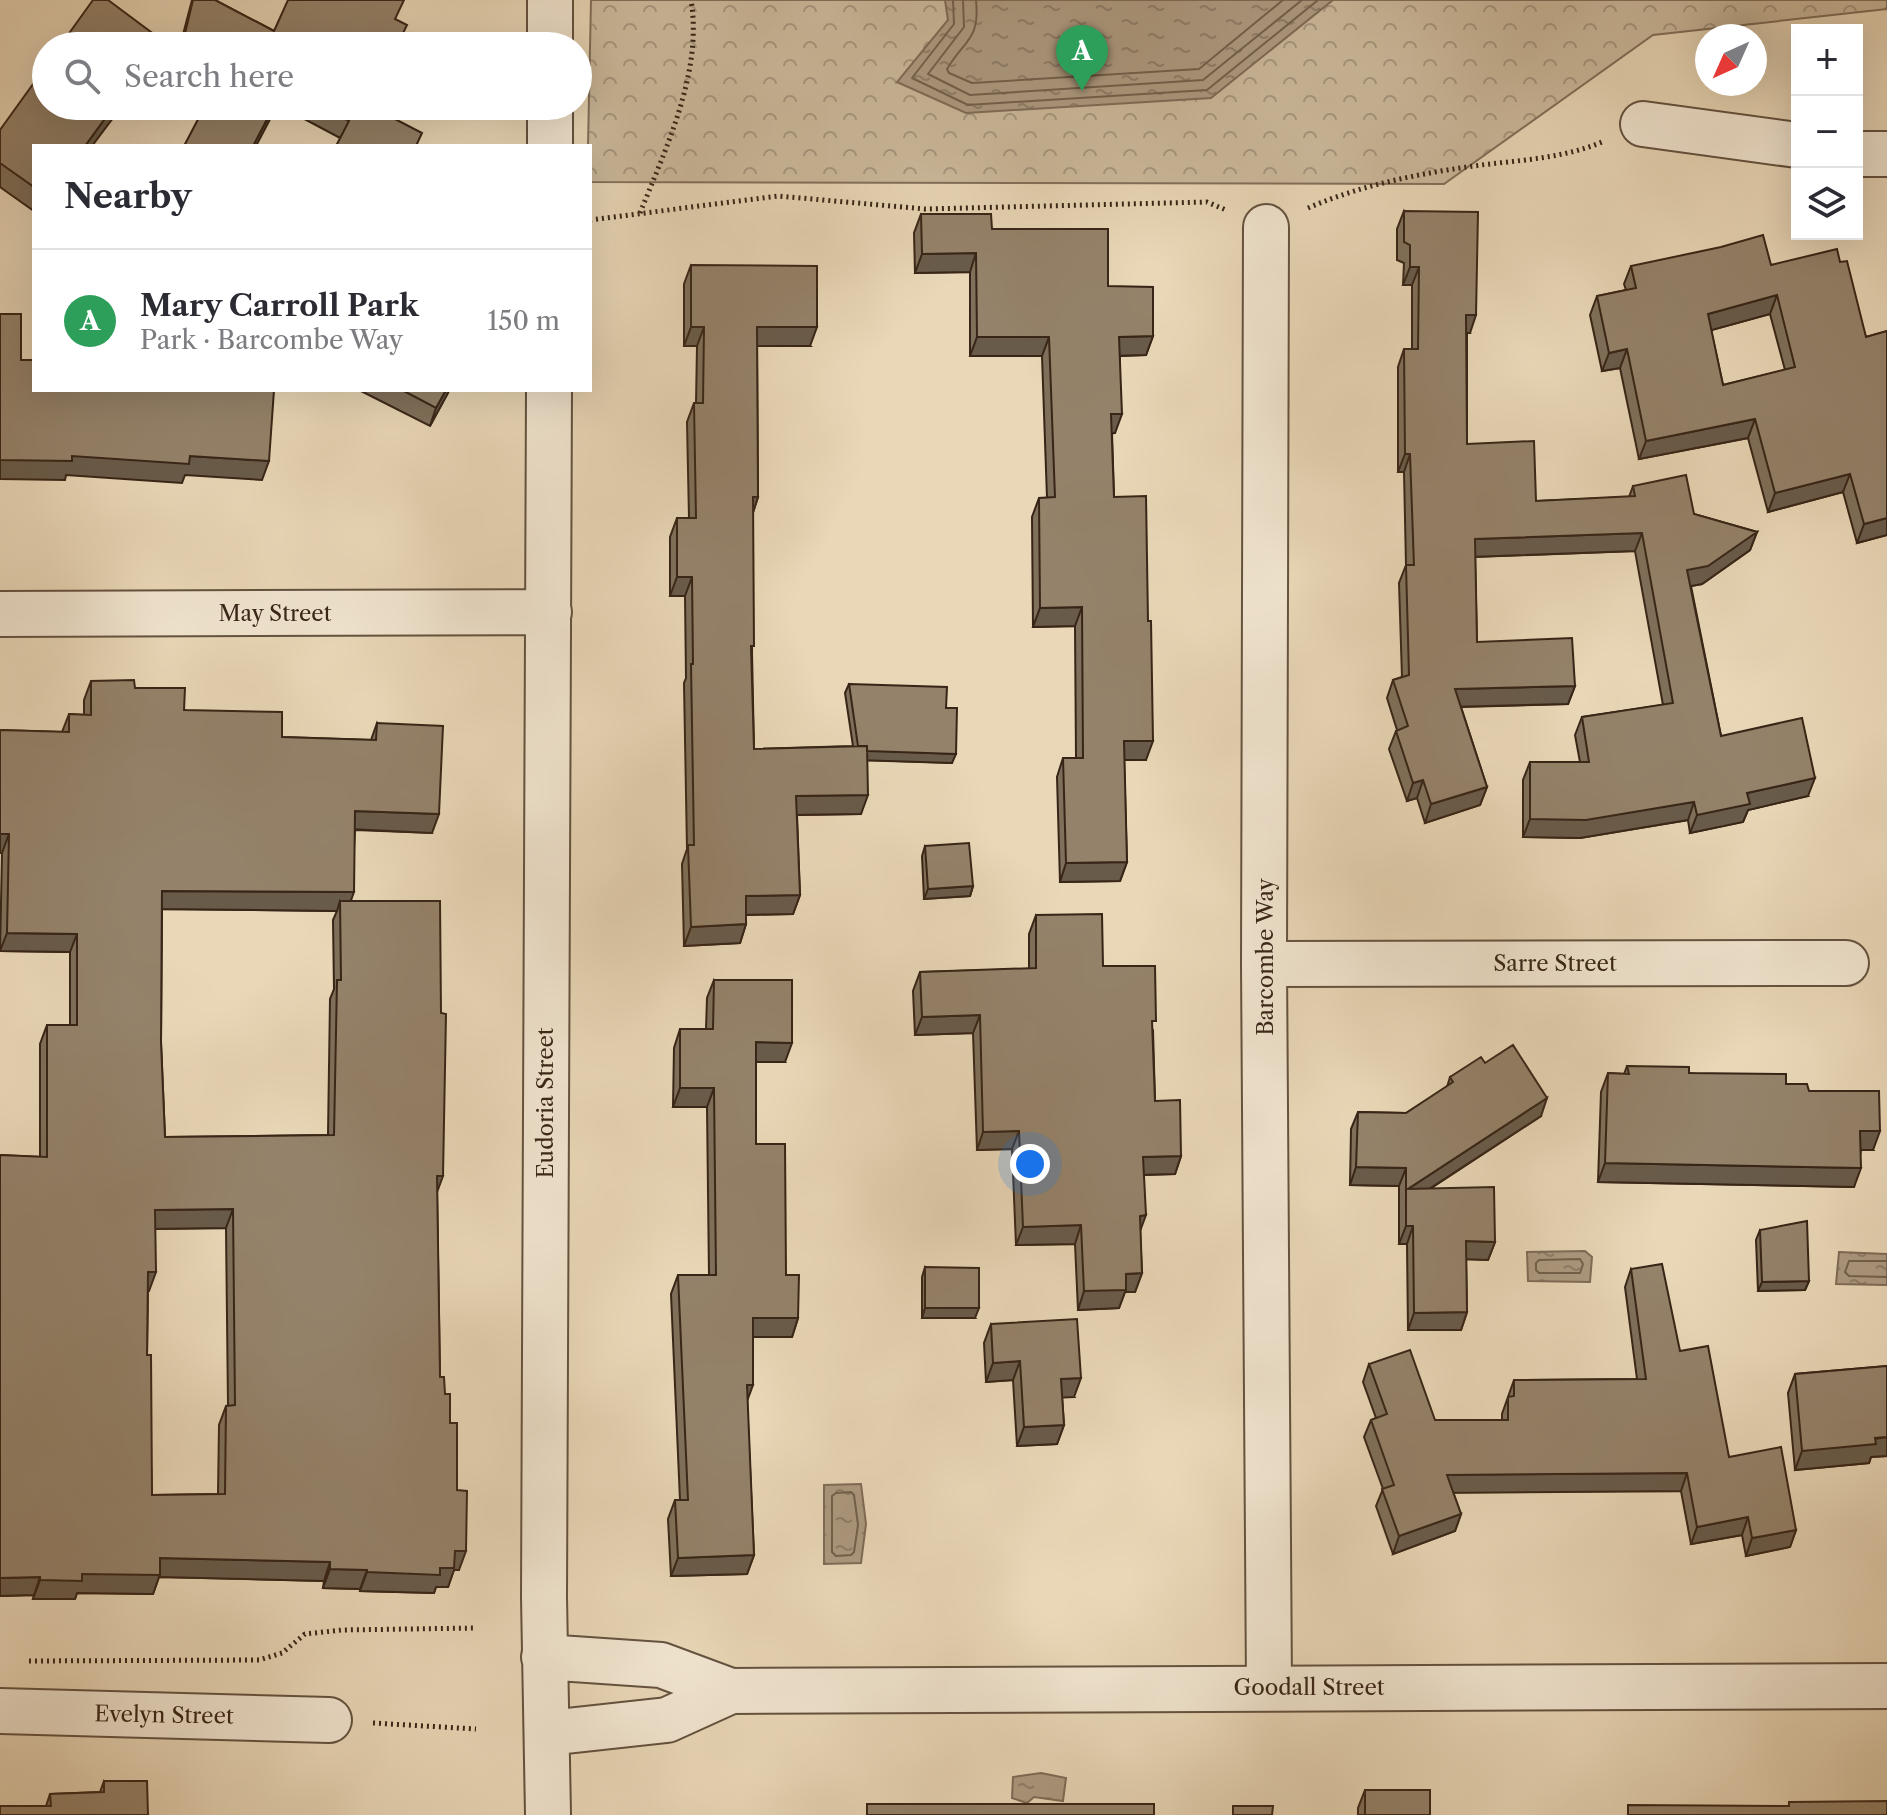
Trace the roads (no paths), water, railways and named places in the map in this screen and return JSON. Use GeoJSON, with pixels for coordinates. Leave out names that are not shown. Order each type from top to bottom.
{"type":"FeatureCollection","features":[{"type":"Feature","properties":{"kind":"street"},"geometry":{"type":"LineString","coordinates":[[550,0],[550,32]]}},
{"type":"Feature","properties":{"kind":"street"},"geometry":{"type":"LineString","coordinates":[[550,120],[550,144]]}},
{"type":"Feature","properties":{"kind":"street"},"geometry":{"type":"LineString","coordinates":[[1643,124],[1791,144]]}},
{"type":"Feature","properties":{"kind":"street"},"geometry":{"type":"LineString","coordinates":[[1863,154],[1887,154]]}},
{"type":"Feature","properties":{"kind":"street","name":"Barcombe Way"},"geometry":{"type":"LineString","coordinates":[[1266,227],[1264,964],[1269,1687]]}},
{"type":"Feature","properties":{"kind":"street","name":"Eudoria Street"},"geometry":{"type":"LineString","coordinates":[[548,1815],[544,1657],[544,1163],[549,392]]}},
{"type":"Feature","properties":{"kind":"street","name":"May Street"},"geometry":{"type":"LineString","coordinates":[[0,614],[549,612]]}},
{"type":"Feature","properties":{"kind":"street","name":"Sarre Street"},"geometry":{"type":"LineString","coordinates":[[1264,964],[1846,963]]}},
{"type":"Feature","properties":{"kind":"street","name":"Goodall Street"},"geometry":{"type":"LineString","coordinates":[[544,1657],[661,1665],[731,1691],[1887,1686]]}},
{"type":"Feature","properties":{"kind":"street","name":"Goodall Street"},"geometry":{"type":"LineString","coordinates":[[548,1733],[667,1720],[731,1691]]}},
{"type":"Feature","properties":{"kind":"street","name":"Evelyn Street"},"geometry":{"type":"LineString","coordinates":[[0,1711],[329,1720]]}},
{"type":"Feature","properties":{"kind":"water"},"geometry":{"type":"Polygon","coordinates":[[[945,0],[1333,0],[1211,98],[966,113],[897,82],[948,20],[945,0]]]}},
{"type":"Feature","properties":{"kind":"water"},"geometry":{"type":"Polygon","coordinates":[[[1585,1251],[1592,1257],[1590,1282],[1528,1281],[1527,1252],[1585,1251]]]}},
{"type":"Feature","properties":{"kind":"water"},"geometry":{"type":"Polygon","coordinates":[[[1839,1252],[1887,1254],[1887,1285],[1836,1284],[1839,1252]]]}},
{"type":"Feature","properties":{"kind":"water"},"geometry":{"type":"Polygon","coordinates":[[[861,1484],[866,1524],[861,1563],[824,1564],[824,1485],[861,1484]]]}},
{"type":"Feature","properties":{"kind":"water"},"geometry":{"type":"Polygon","coordinates":[[[1041,1773],[1066,1778],[1063,1801],[1034,1797],[1027,1803],[1012,1798],[1013,1777],[1041,1773]]]}},
{"type":"Feature","properties":{"kind":"place","name":"Mary Carroll Park"},"geometry":{"type":"Point","coordinates":[1082,91]}}]}
